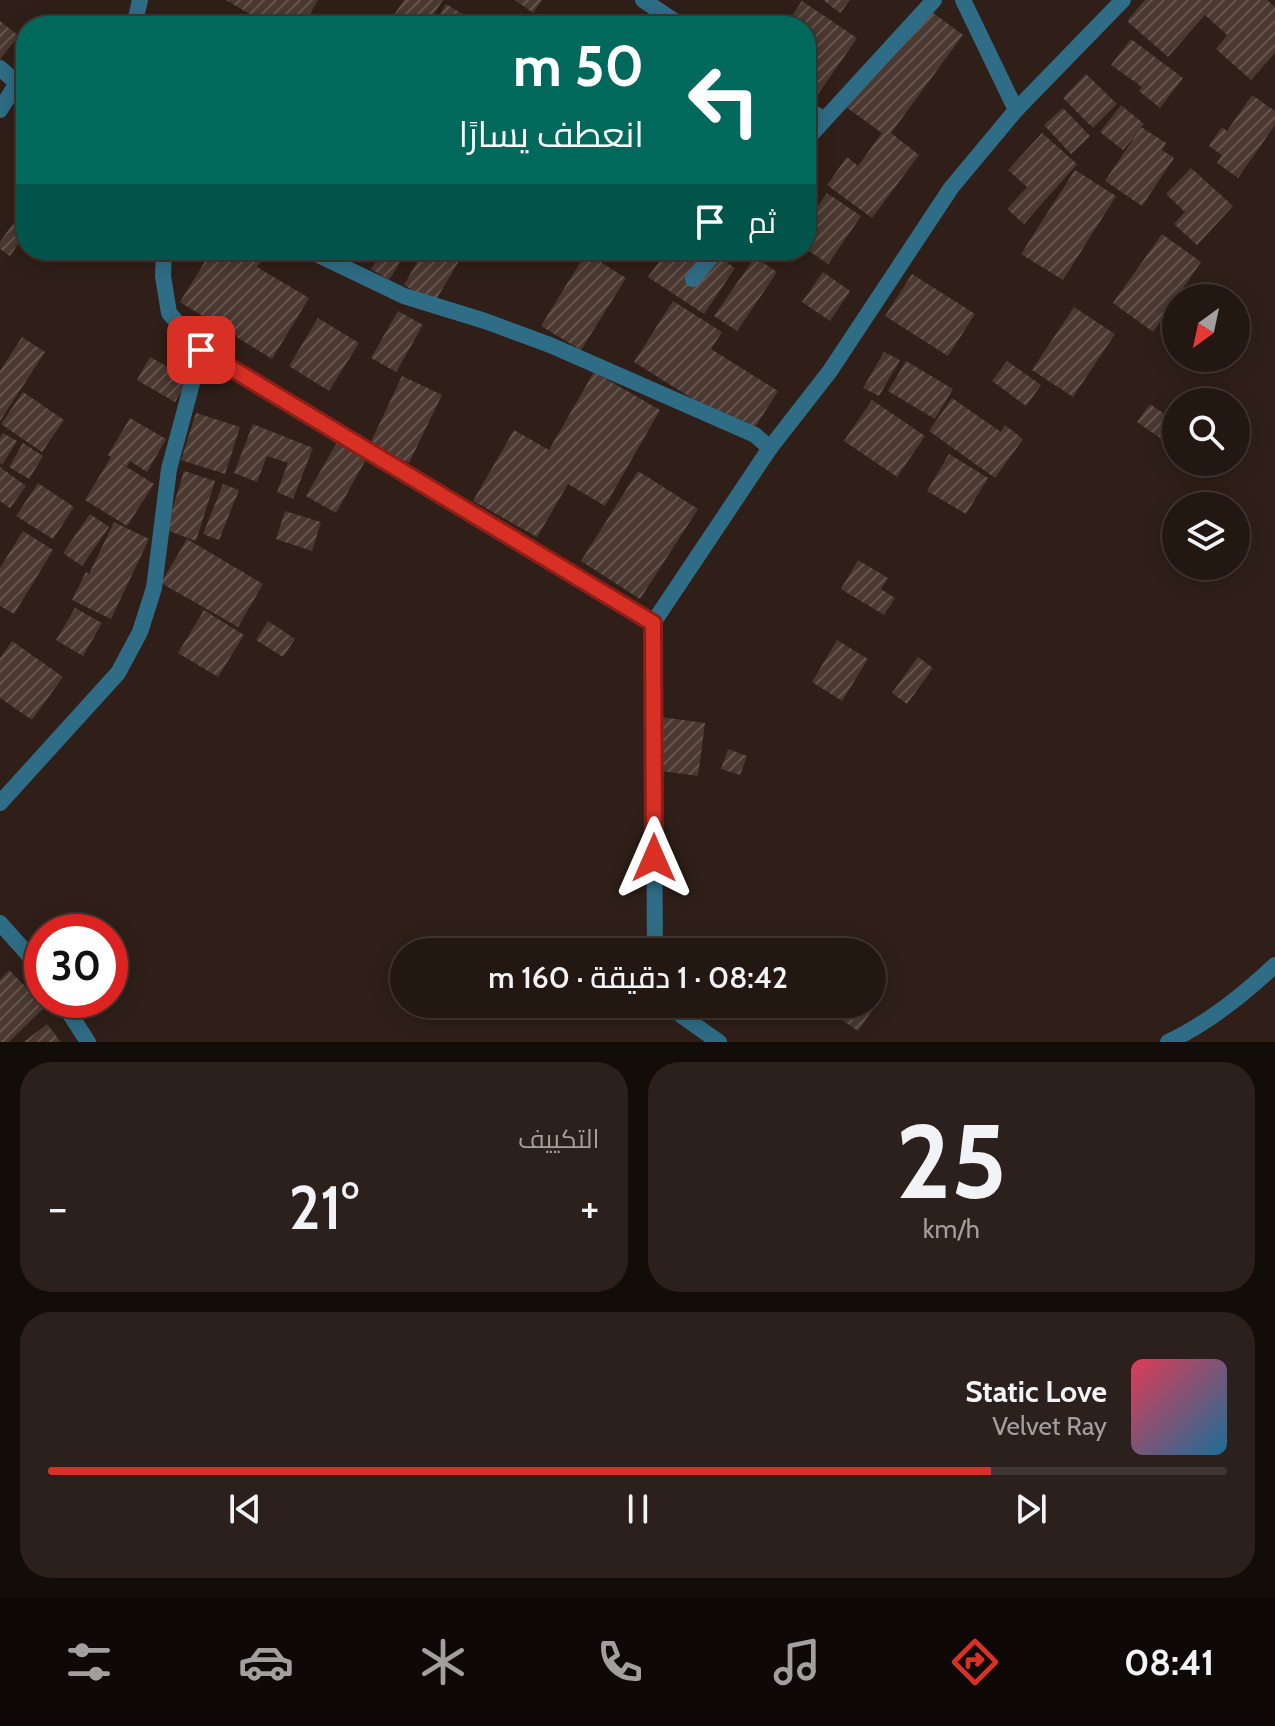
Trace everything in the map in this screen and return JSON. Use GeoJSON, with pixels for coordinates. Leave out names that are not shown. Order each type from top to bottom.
{"type":"FeatureCollection","features":[{"type":"Feature","properties":{"kind":"street"},"geometry":{"type":"LineString","coordinates":[[643,0],[667,16]]}},
{"type":"Feature","properties":{"kind":"street"},"geometry":{"type":"LineString","coordinates":[[816,129],[934,0]]}},
{"type":"Feature","properties":{"kind":"street"},"geometry":{"type":"LineString","coordinates":[[963,0],[1016,110]]}},
{"type":"Feature","properties":{"kind":"street"},"geometry":{"type":"LineString","coordinates":[[655,938],[653,623],[770,448],[830,371],[951,188],[1016,110],[1123,0]]}},
{"type":"Feature","properties":{"kind":"street"},"geometry":{"type":"LineString","coordinates":[[0,68],[16,82]]}},
{"type":"Feature","properties":{"kind":"street"},"geometry":{"type":"LineString","coordinates":[[0,110],[16,93]]}},
{"type":"Feature","properties":{"kind":"street"},"geometry":{"type":"LineString","coordinates":[[816,115],[824,120]]}},
{"type":"Feature","properties":{"kind":"street"},"geometry":{"type":"LineString","coordinates":[[164,260],[169,313],[201,350],[653,623]]}},
{"type":"Feature","properties":{"kind":"street"},"geometry":{"type":"LineString","coordinates":[[329,260],[404,296],[550,345],[755,435],[770,448]]}},
{"type":"Feature","properties":{"kind":"street"},"geometry":{"type":"LineString","coordinates":[[693,279],[709,260]]}},
{"type":"Feature","properties":{"kind":"street"},"geometry":{"type":"LineString","coordinates":[[0,803],[118,673],[140,632],[154,588],[169,469],[201,350]]}},
{"type":"Feature","properties":{"kind":"street"},"geometry":{"type":"LineString","coordinates":[[0,923],[24,950]]}},
{"type":"Feature","properties":{"kind":"street"},"geometry":{"type":"LineString","coordinates":[[1168,1042],[1188,1033],[1275,965]]}},
{"type":"Feature","properties":{"kind":"street"},"geometry":{"type":"LineString","coordinates":[[73,1018],[88,1042]]}},
{"type":"Feature","properties":{"kind":"street"},"geometry":{"type":"LineString","coordinates":[[685,1018],[719,1042]]}},
{"type":"Feature","properties":{"kind":"building"},"geometry":{"type":"Polygon","coordinates":[[[226,0],[318,0],[309,16],[253,16],[226,0]]]}},
{"type":"Feature","properties":{"kind":"building"},"geometry":{"type":"Polygon","coordinates":[[[404,0],[443,0],[433,16],[393,16],[404,0]]]}},
{"type":"Feature","properties":{"kind":"building"},"geometry":{"type":"Polygon","coordinates":[[[515,0],[542,0],[533,13],[515,0]]]}},
{"type":"Feature","properties":{"kind":"building"},"geometry":{"type":"Polygon","coordinates":[[[823,0],[850,0],[840,13],[823,0]]]}},
{"type":"Feature","properties":{"kind":"building"},"geometry":{"type":"Polygon","coordinates":[[[1145,0],[1267,0],[1275,7],[1275,53],[1251,80],[1216,49],[1227,35],[1205,15],[1168,57],[1127,21],[1145,0]]]}},
{"type":"Feature","properties":{"kind":"building"},"geometry":{"type":"Polygon","coordinates":[[[802,1],[857,38],[816,97],[816,16],[792,16],[802,1]]]}},
{"type":"Feature","properties":{"kind":"building"},"geometry":{"type":"Polygon","coordinates":[[[446,4],[466,16],[439,16],[446,4]]]}},
{"type":"Feature","properties":{"kind":"building"},"geometry":{"type":"Polygon","coordinates":[[[921,4],[963,35],[891,133],[919,155],[872,218],[827,185],[847,157],[858,166],[882,133],[846,107],[921,4]]]}},
{"type":"Feature","properties":{"kind":"building"},"geometry":{"type":"Polygon","coordinates":[[[654,6],[663,16],[647,16],[654,6]]]}},
{"type":"Feature","properties":{"kind":"building"},"geometry":{"type":"Polygon","coordinates":[[[0,21],[16,34],[16,40],[0,59],[0,21]]]}},
{"type":"Feature","properties":{"kind":"building"},"geometry":{"type":"Polygon","coordinates":[[[1131,39],[1183,78],[1160,108],[1139,91],[1142,87],[1111,65],[1131,39]]]}},
{"type":"Feature","properties":{"kind":"building"},"geometry":{"type":"Polygon","coordinates":[[[1086,74],[1117,104],[1093,128],[1063,98],[1086,74]]]}},
{"type":"Feature","properties":{"kind":"building"},"geometry":{"type":"Polygon","coordinates":[[[1252,95],[1275,111],[1275,125],[1238,178],[1217,163],[1222,155],[1209,146],[1222,127],[1227,131],[1252,95]]]}},
{"type":"Feature","properties":{"kind":"building"},"geometry":{"type":"Polygon","coordinates":[[[1121,105],[1144,124],[1141,127],[1166,143],[1162,150],[1174,158],[1142,206],[1105,181],[1138,132],[1123,150],[1100,132],[1121,105]]]}},
{"type":"Feature","properties":{"kind":"building"},"geometry":{"type":"Polygon","coordinates":[[[1063,108],[1090,136],[1071,154],[1044,125],[1063,108]]]}},
{"type":"Feature","properties":{"kind":"building"},"geometry":{"type":"Polygon","coordinates":[[[1042,133],[1077,164],[1024,224],[1007,209],[1027,187],[1008,170],[1042,133]]]}},
{"type":"Feature","properties":{"kind":"building"},"geometry":{"type":"Polygon","coordinates":[[[1191,168],[1233,206],[1197,245],[1174,224],[1185,212],[1166,194],[1191,168]]]}},
{"type":"Feature","properties":{"kind":"building"},"geometry":{"type":"Polygon","coordinates":[[[1075,170],[1116,196],[1063,280],[1021,254],[1075,170]]]}},
{"type":"Feature","properties":{"kind":"building"},"geometry":{"type":"Polygon","coordinates":[[[827,193],[861,216],[828,264],[816,256],[816,209],[827,193]]]}},
{"type":"Feature","properties":{"kind":"building"},"geometry":{"type":"Polygon","coordinates":[[[16,220],[16,247],[10,256],[0,249],[0,242],[16,220]]]}},
{"type":"Feature","properties":{"kind":"building"},"geometry":{"type":"Polygon","coordinates":[[[1162,234],[1201,262],[1186,284],[1162,284],[1162,319],[1153,332],[1113,303],[1162,234]]]}},
{"type":"Feature","properties":{"kind":"building"},"geometry":{"type":"Polygon","coordinates":[[[206,260],[262,260],[257,267],[309,298],[272,359],[180,302],[206,260]]]}},
{"type":"Feature","properties":{"kind":"building"},"geometry":{"type":"Polygon","coordinates":[[[377,260],[402,260],[389,280],[371,269],[377,260]]]}},
{"type":"Feature","properties":{"kind":"building"},"geometry":{"type":"Polygon","coordinates":[[[418,260],[460,260],[434,303],[404,285],[418,260]]]}},
{"type":"Feature","properties":{"kind":"building"},"geometry":{"type":"Polygon","coordinates":[[[582,260],[597,260],[626,278],[581,350],[541,326],[582,260]]]}},
{"type":"Feature","properties":{"kind":"building"},"geometry":{"type":"Polygon","coordinates":[[[660,260],[723,260],[735,268],[704,314],[648,277],[660,260]]]}},
{"type":"Feature","properties":{"kind":"building"},"geometry":{"type":"Polygon","coordinates":[[[753,260],[759,260],[777,272],[737,331],[714,316],[753,260]]]}},
{"type":"Feature","properties":{"kind":"building"},"geometry":{"type":"Polygon","coordinates":[[[823,272],[850,291],[830,321],[802,302],[823,272]]]}},
{"type":"Feature","properties":{"kind":"building"},"geometry":{"type":"Polygon","coordinates":[[[912,274],[975,314],[948,356],[885,316],[912,274]]]}},
{"type":"Feature","properties":{"kind":"building"},"geometry":{"type":"Polygon","coordinates":[[[673,301],[722,332],[711,349],[778,391],[750,435],[634,362],[673,301]]]}},
{"type":"Feature","properties":{"kind":"building"},"geometry":{"type":"Polygon","coordinates":[[[1074,307],[1115,334],[1073,397],[1032,370],[1074,307]]]}},
{"type":"Feature","properties":{"kind":"building"},"geometry":{"type":"Polygon","coordinates":[[[398,311],[423,325],[396,372],[371,358],[398,311]]]}},
{"type":"Feature","properties":{"kind":"building"},"geometry":{"type":"Polygon","coordinates":[[[318,318],[359,343],[329,391],[289,366],[318,318]]]}},
{"type":"Feature","properties":{"kind":"building"},"geometry":{"type":"Polygon","coordinates":[[[22,337],[45,352],[0,421],[0,371],[22,337]]]}},
{"type":"Feature","properties":{"kind":"building"},"geometry":{"type":"Polygon","coordinates":[[[884,352],[900,360],[879,396],[863,388],[884,352]]]}},
{"type":"Feature","properties":{"kind":"building"},"geometry":{"type":"Polygon","coordinates":[[[150,357],[189,379],[175,402],[137,380],[150,357]]]}},
{"type":"Feature","properties":{"kind":"building"},"geometry":{"type":"Polygon","coordinates":[[[906,361],[953,389],[935,419],[888,391],[906,361]]]}},
{"type":"Feature","properties":{"kind":"building"},"geometry":{"type":"Polygon","coordinates":[[[1007,361],[1041,385],[1026,406],[992,381],[1007,361]]]}},
{"type":"Feature","properties":{"kind":"building"},"geometry":{"type":"Polygon","coordinates":[[[594,372],[660,410],[605,506],[568,484],[537,537],[473,501],[514,430],[549,450],[594,372]]]}},
{"type":"Feature","properties":{"kind":"building"},"geometry":{"type":"Polygon","coordinates":[[[402,376],[442,395],[409,463],[370,444],[402,376]]]}},
{"type":"Feature","properties":{"kind":"building"},"geometry":{"type":"Polygon","coordinates":[[[23,392],[64,420],[42,452],[1,424],[23,392]]]}},
{"type":"Feature","properties":{"kind":"building"},"geometry":{"type":"Polygon","coordinates":[[[952,398],[1001,432],[1005,425],[1023,439],[995,478],[929,431],[952,398]]]}},
{"type":"Feature","properties":{"kind":"building"},"geometry":{"type":"Polygon","coordinates":[[[872,400],[925,436],[897,477],[844,441],[872,400]]]}},
{"type":"Feature","properties":{"kind":"building"},"geometry":{"type":"Polygon","coordinates":[[[1150,404],[1162,412],[1162,439],[1137,422],[1150,404]]]}},
{"type":"Feature","properties":{"kind":"building"},"geometry":{"type":"Polygon","coordinates":[[[196,413],[240,427],[225,474],[181,460],[196,413]]]}},
{"type":"Feature","properties":{"kind":"building"},"geometry":{"type":"Polygon","coordinates":[[[130,418],[166,439],[147,472],[130,461],[127,466],[119,462],[154,484],[127,526],[85,500],[130,418]]]}},
{"type":"Feature","properties":{"kind":"building"},"geometry":{"type":"Polygon","coordinates":[[[253,424],[313,448],[293,499],[277,492],[288,463],[267,456],[257,482],[234,473],[253,424]]]}},
{"type":"Feature","properties":{"kind":"building"},"geometry":{"type":"Polygon","coordinates":[[[3,433],[17,441],[2,465],[0,438],[3,433]]]}},
{"type":"Feature","properties":{"kind":"building"},"geometry":{"type":"Polygon","coordinates":[[[339,439],[368,456],[336,513],[306,496],[339,439]]]}},
{"type":"Feature","properties":{"kind":"building"},"geometry":{"type":"Polygon","coordinates":[[[23,443],[43,456],[29,479],[9,467],[23,443]]]}},
{"type":"Feature","properties":{"kind":"building"},"geometry":{"type":"Polygon","coordinates":[[[949,454],[988,478],[966,514],[927,491],[949,454]]]}},
{"type":"Feature","properties":{"kind":"building"},"geometry":{"type":"Polygon","coordinates":[[[0,467],[26,486],[10,508],[0,501],[0,467]]]}},
{"type":"Feature","properties":{"kind":"building"},"geometry":{"type":"Polygon","coordinates":[[[184,471],[215,481],[196,541],[166,530],[184,471]]]}},
{"type":"Feature","properties":{"kind":"building"},"geometry":{"type":"Polygon","coordinates":[[[638,471],[698,509],[640,599],[581,561],[638,471]]]}},
{"type":"Feature","properties":{"kind":"building"},"geometry":{"type":"Polygon","coordinates":[[[38,483],[74,507],[53,539],[16,516],[38,483]]]}},
{"type":"Feature","properties":{"kind":"building"},"geometry":{"type":"Polygon","coordinates":[[[223,484],[239,490],[219,540],[203,534],[223,484]]]}},
{"type":"Feature","properties":{"kind":"building"},"geometry":{"type":"Polygon","coordinates":[[[285,511],[321,522],[312,551],[276,539],[285,511]]]}},
{"type":"Feature","properties":{"kind":"building"},"geometry":{"type":"Polygon","coordinates":[[[90,514],[109,527],[82,566],[63,553],[90,514]]]}},
{"type":"Feature","properties":{"kind":"building"},"geometry":{"type":"Polygon","coordinates":[[[114,522],[149,539],[111,619],[72,600],[86,572],[89,574],[114,522]]]}},
{"type":"Feature","properties":{"kind":"building"},"geometry":{"type":"Polygon","coordinates":[[[23,531],[53,550],[14,614],[0,606],[0,568],[23,531]]]}},
{"type":"Feature","properties":{"kind":"building"},"geometry":{"type":"Polygon","coordinates":[[[187,539],[263,584],[238,627],[161,583],[187,539]]]}},
{"type":"Feature","properties":{"kind":"building"},"geometry":{"type":"Polygon","coordinates":[[[858,560],[888,578],[881,589],[895,598],[884,615],[841,589],[858,560]]]}},
{"type":"Feature","properties":{"kind":"building"},"geometry":{"type":"Polygon","coordinates":[[[75,608],[102,623],[83,656],[56,640],[75,608]]]}},
{"type":"Feature","properties":{"kind":"building"},"geometry":{"type":"Polygon","coordinates":[[[204,610],[244,635],[218,677],[178,653],[204,610]]]}},
{"type":"Feature","properties":{"kind":"building"},"geometry":{"type":"Polygon","coordinates":[[[268,621],[295,639],[283,657],[256,640],[268,621]]]}},
{"type":"Feature","properties":{"kind":"building"},"geometry":{"type":"Polygon","coordinates":[[[837,640],[868,659],[842,701],[812,682],[837,640]]]}},
{"type":"Feature","properties":{"kind":"building"},"geometry":{"type":"Polygon","coordinates":[[[12,641],[63,677],[32,720],[0,698],[0,658],[12,641]]]}},
{"type":"Feature","properties":{"kind":"building"},"geometry":{"type":"Polygon","coordinates":[[[918,657],[933,668],[907,704],[892,693],[918,657]]]}},
{"type":"Feature","properties":{"kind":"building"},"geometry":{"type":"Polygon","coordinates":[[[661,717],[705,723],[698,776],[654,770],[661,717]]]}},
{"type":"Feature","properties":{"kind":"building"},"geometry":{"type":"Polygon","coordinates":[[[728,749],[747,756],[740,775],[721,769],[728,749]]]}},
{"type":"Feature","properties":{"kind":"building"},"geometry":{"type":"Polygon","coordinates":[[[9,970],[24,985],[24,1018],[34,1018],[9,1042],[0,1042],[0,980],[9,970]]]}},
{"type":"Feature","properties":{"kind":"building"},"geometry":{"type":"Polygon","coordinates":[[[839,1018],[867,1018],[858,1031],[839,1018]]]}},
{"type":"Feature","properties":{"kind":"building"},"geometry":{"type":"Polygon","coordinates":[[[47,1024],[61,1042],[24,1042],[47,1024]]]}},
{"type":"Feature","properties":{"kind":"route"},"geometry":{"type":"LineString","coordinates":[[201,350],[653,623],[654,858]]}}]}
